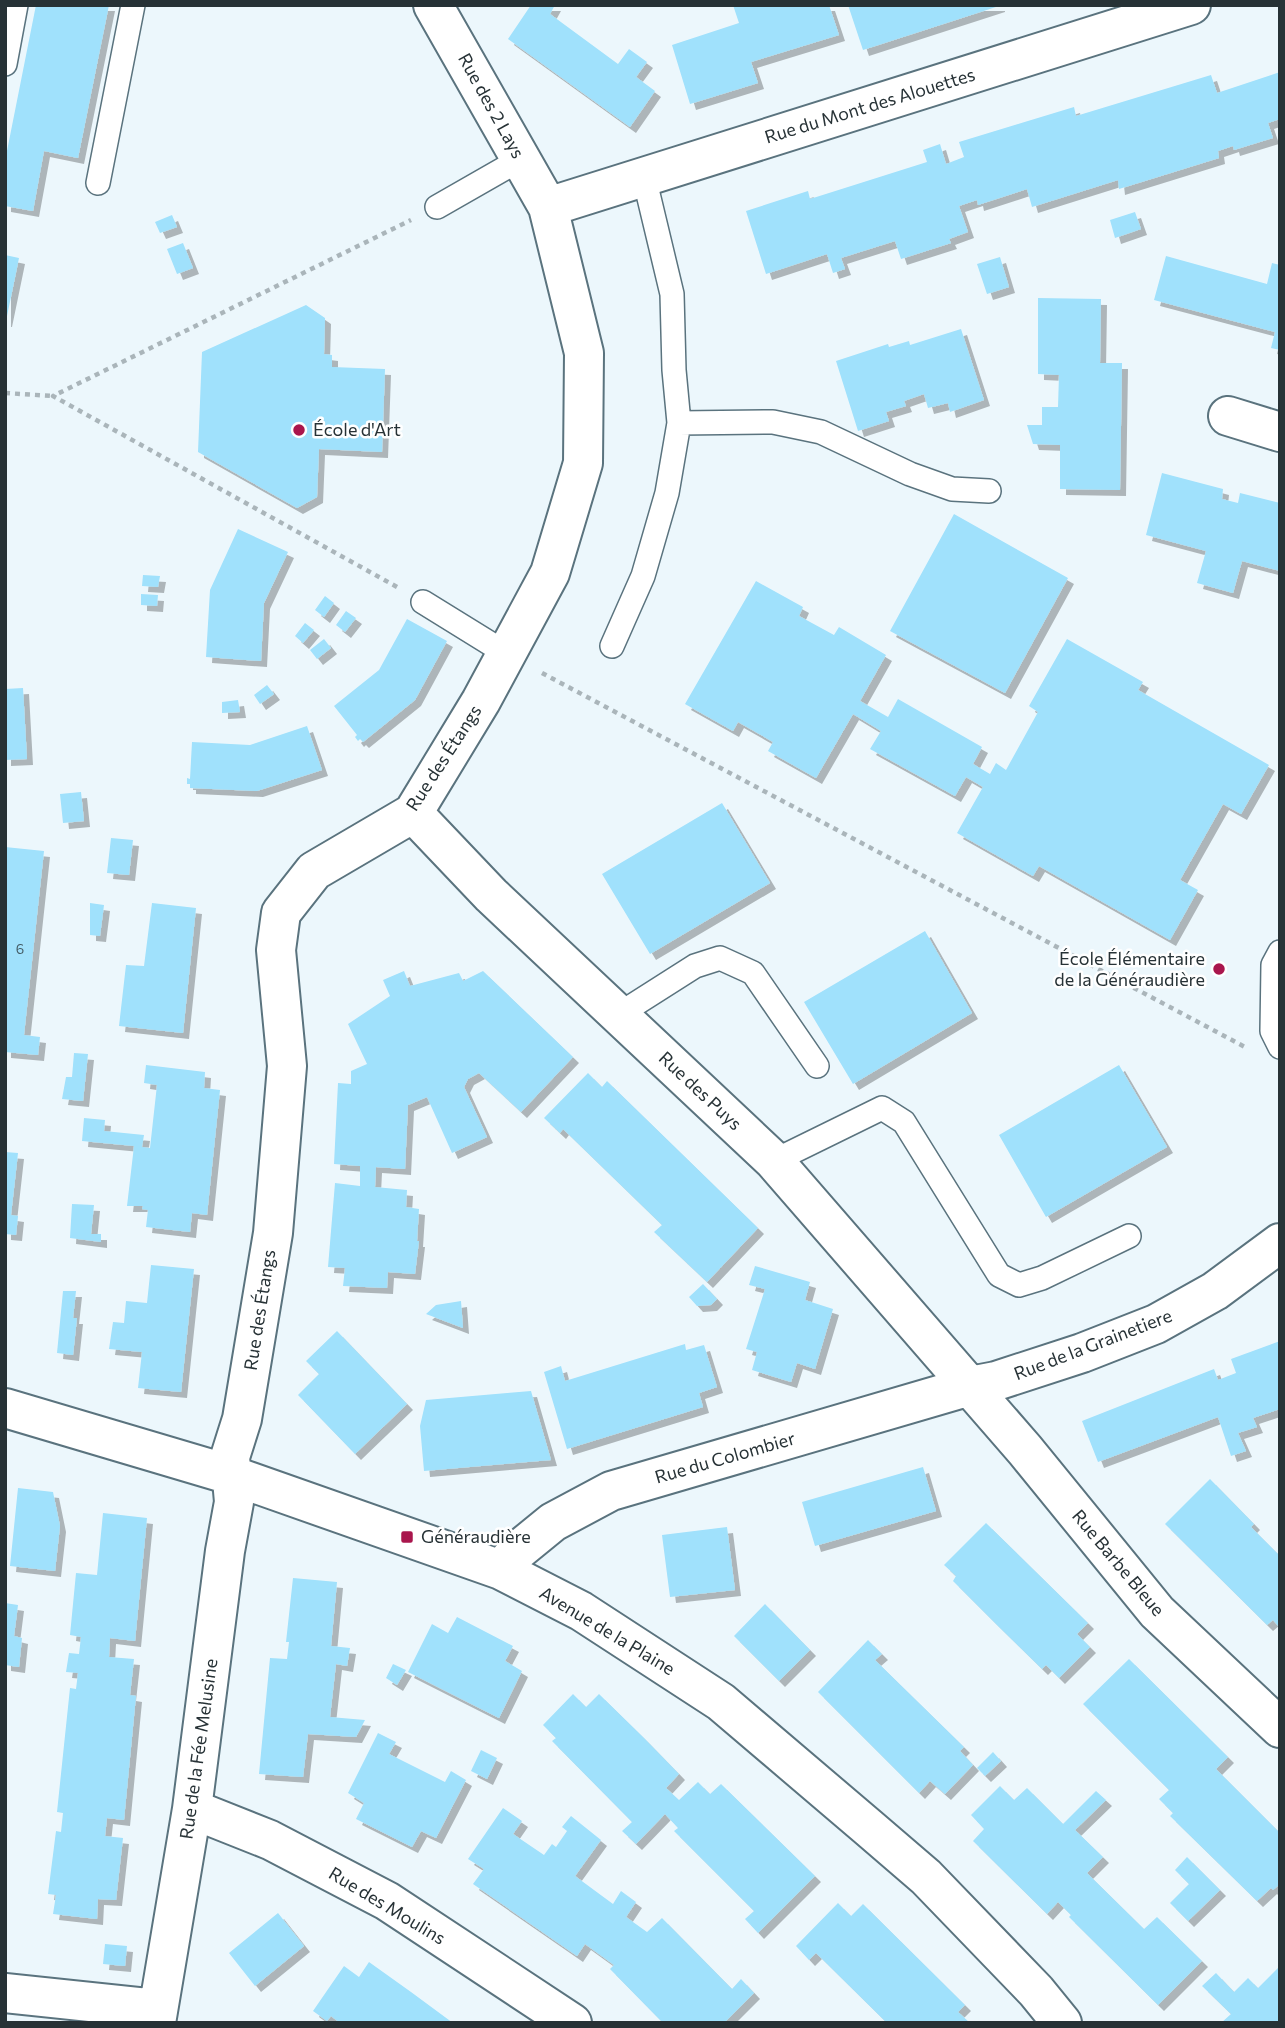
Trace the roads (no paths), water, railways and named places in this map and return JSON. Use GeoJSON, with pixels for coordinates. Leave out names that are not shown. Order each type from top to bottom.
{"type":"FeatureCollection","features":[{"type":"Feature","properties":{"kind":"street","name":"Rue des 2 Lays"},"geometry":{"type":"LineString","coordinates":[[433,5],[548,207]]}},
{"type":"Feature","properties":{"kind":"street","name":"Rue du Mont des Alouettes"},"geometry":{"type":"LineString","coordinates":[[548,207],[1191,5]]}},
{"type":"Feature","properties":{"kind":"street","name":"Rue des Étangs"},"geometry":{"type":"LineString","coordinates":[[231,1475],[230,1457],[242,1419],[274,1220],[287,1066],[276,950],[281,913],[314,871],[413,813],[507,654],[551,573],[583,463],[584,353],[548,207]]}},
{"type":"Feature","properties":{"kind":"street"},"geometry":{"type":"LineString","coordinates":[[1228,416],[1280,432]]}},
{"type":"Feature","properties":{"kind":"street","name":"Rue des Puys"},"geometry":{"type":"LineString","coordinates":[[413,813],[491,895],[774,1161],[970,1385]]}},
{"type":"Feature","properties":{"kind":"street","name":"Rue de la Grainetiere"},"geometry":{"type":"LineString","coordinates":[[970,1385],[1008,1377],[1082,1353],[1157,1324],[1215,1291],[1280,1243]]}},
{"type":"Feature","properties":{"kind":"street","name":"Rue du Colombier"},"geometry":{"type":"LineString","coordinates":[[502,1570],[515,1553],[553,1522],[611,1491],[970,1385]]}},
{"type":"Feature","properties":{"kind":"street","name":"Rue Barbe Bleue"},"geometry":{"type":"LineString","coordinates":[[970,1385],[1157,1612],[1280,1728]]}},
{"type":"Feature","properties":{"kind":"street","name":"Avenue de la Plaine"},"geometry":{"type":"LineString","coordinates":[[5,1408],[231,1475],[502,1570],[581,1611],[721,1702],[926,1877],[1036,1991],[1062,2023]]}},
{"type":"Feature","properties":{"kind":"street","name":"Rue de la Fée Melusine"},"geometry":{"type":"LineString","coordinates":[[156,2016],[192,1810],[225,1551],[234,1502],[231,1475]]}},
{"type":"Feature","properties":{"kind":"street","name":"Rue des Moulins"},"geometry":{"type":"LineString","coordinates":[[192,1810],[270,1840],[387,1901],[572,2023]]}},
{"type":"Feature","properties":{"kind":"street"},"geometry":{"type":"LineString","coordinates":[[5,1993],[156,2016]]}},
{"type":"Feature","properties":{"kind":"lane"},"geometry":{"type":"LineString","coordinates":[[5,64],[16,5]]}},
{"type":"Feature","properties":{"kind":"lane"},"geometry":{"type":"LineString","coordinates":[[98,183],[133,5]]}},
{"type":"Feature","properties":{"kind":"lane"},"geometry":{"type":"LineString","coordinates":[[437,207],[521,159]]}},
{"type":"Feature","properties":{"kind":"lane"},"geometry":{"type":"LineString","coordinates":[[612,646],[643,576],[667,493],[679,423],[674,370],[672,294],[644,177]]}},
{"type":"Feature","properties":{"kind":"lane"},"geometry":{"type":"LineString","coordinates":[[679,423],[773,422],[821,432],[910,474],[951,489],[989,491]]}},
{"type":"Feature","properties":{"kind":"lane"},"geometry":{"type":"LineString","coordinates":[[423,602],[507,654]]}},
{"type":"Feature","properties":{"kind":"lane"},"geometry":{"type":"LineString","coordinates":[[1280,952],[1273,965],[1272,1031],[1280,1047]]}},
{"type":"Feature","properties":{"kind":"lane"},"geometry":{"type":"LineString","coordinates":[[618,1014],[695,966],[720,958],[753,973],[817,1066]]}},
{"type":"Feature","properties":{"kind":"lane"},"geometry":{"type":"LineString","coordinates":[[774,1161],[881,1108],[904,1122],[999,1275],[1019,1286],[1042,1278],[1129,1236]]}},
{"type":"Feature","properties":{"kind":"place","name":"École d'Art"},"geometry":{"type":"Point","coordinates":[299,430]}},
{"type":"Feature","properties":{"kind":"place","name":"École Élémentaire de la Généraudière"},"geometry":{"type":"Point","coordinates":[1219,969]}},
{"type":"Feature","properties":{"kind":"place","name":"Généraudière"},"geometry":{"type":"Point","coordinates":[407,1537]}}]}
